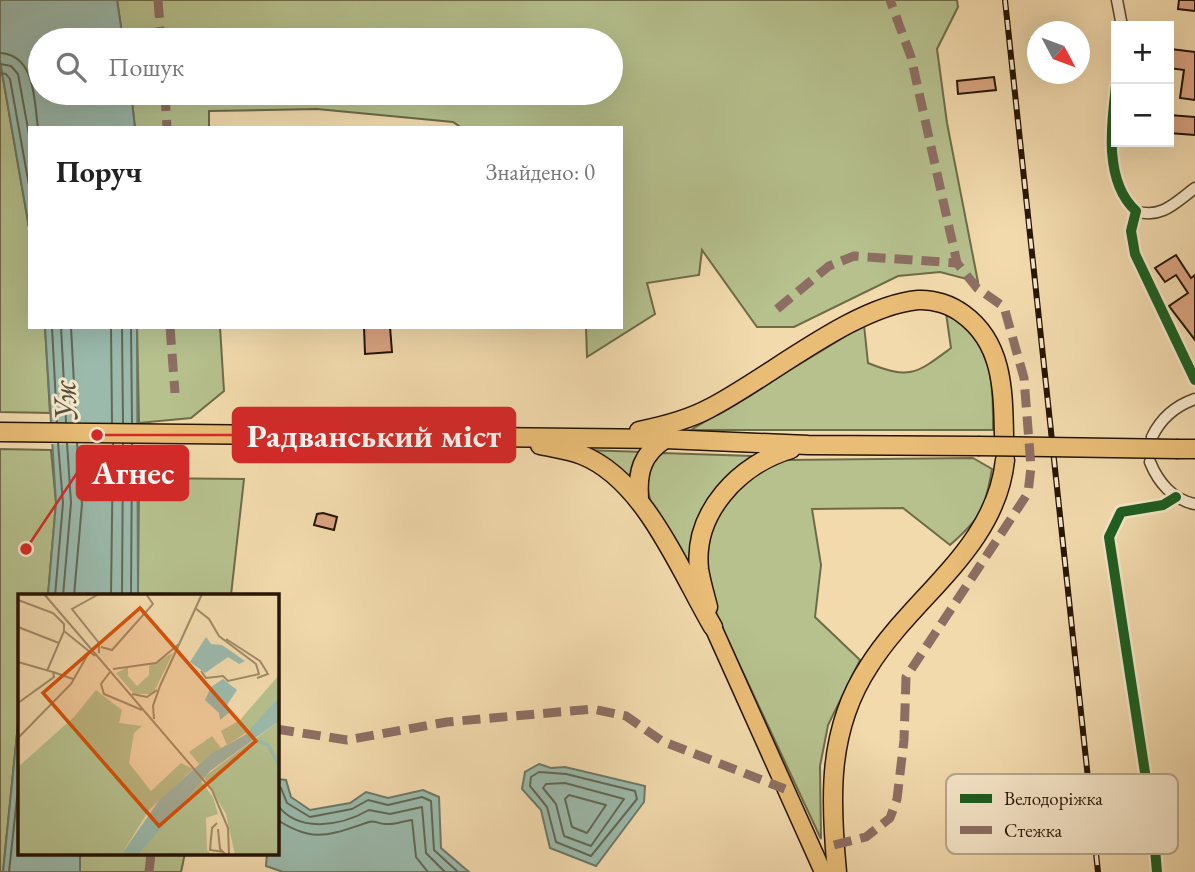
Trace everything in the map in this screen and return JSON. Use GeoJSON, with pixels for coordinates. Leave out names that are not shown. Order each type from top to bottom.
{"type":"FeatureCollection","features":[{"type":"Feature","properties":{"kind":"highway"},"geometry":{"type":"LineString","coordinates":[[609,438],[681,421],[708,410],[839,331],[872,314],[919,300],[940,302],[957,310],[984,334],[998,363],[1004,435]]}},
{"type":"Feature","properties":{"kind":"highway"},"geometry":{"type":"LineString","coordinates":[[0,432],[609,438],[808,445],[1186,449]]}},
{"type":"Feature","properties":{"kind":"highway"},"geometry":{"type":"LineString","coordinates":[[509,438],[581,455],[618,478],[639,499],[713,627]]}},
{"type":"Feature","properties":{"kind":"highway"},"geometry":{"type":"LineString","coordinates":[[639,499],[640,469],[652,447],[665,439]]}},
{"type":"Feature","properties":{"kind":"highway"},"geometry":{"type":"LineString","coordinates":[[713,627],[699,569],[700,545],[711,513],[724,492],[757,462],[808,445]]}},
{"type":"Feature","properties":{"kind":"highway"},"geometry":{"type":"LineString","coordinates":[[837,872],[830,807],[831,776],[848,707],[875,657],[983,528],[1002,483],[1005,460]]}},
{"type":"Feature","properties":{"kind":"main road"},"geometry":{"type":"LineString","coordinates":[[713,627],[823,872]]}},
{"type":"Feature","properties":{"kind":"street"},"geometry":{"type":"LineString","coordinates":[[1117,0],[1121,21]]}},
{"type":"Feature","properties":{"kind":"street"},"geometry":{"type":"LineString","coordinates":[[1115,147],[1116,181],[1121,194],[1136,211],[1150,215],[1164,211],[1195,188]]}},
{"type":"Feature","properties":{"kind":"street"},"geometry":{"type":"LineString","coordinates":[[1136,211],[1131,231],[1135,254],[1195,380]]}},
{"type":"Feature","properties":{"kind":"street"},"geometry":{"type":"LineString","coordinates":[[1152,438],[1157,425],[1169,414],[1195,399]]}},
{"type":"Feature","properties":{"kind":"street"},"geometry":{"type":"LineString","coordinates":[[1150,462],[1159,480],[1176,497],[1195,505]]}},
{"type":"Feature","properties":{"kind":"street"},"geometry":{"type":"LineString","coordinates":[[1145,774],[1109,537],[1121,512],[1163,505],[1176,497]]}},
{"type":"Feature","properties":{"kind":"street"},"geometry":{"type":"LineString","coordinates":[[1155,854],[1157,872]]}},
{"type":"Feature","properties":{"kind":"green space"},"geometry":{"type":"Polygon","coordinates":[[[117,0],[957,0],[958,7],[937,49],[947,123],[978,282],[940,272],[898,276],[794,327],[757,327],[702,250],[699,275],[647,283],[655,314],[587,357],[586,329],[623,329],[623,126],[459,126],[453,122],[317,109],[209,111],[209,126],[135,126],[132,105],[623,105],[623,28],[121,28],[117,0]]]}},
{"type":"Feature","properties":{"kind":"green space"},"geometry":{"type":"Polygon","coordinates":[[[0,61],[28,222],[28,329],[45,329],[50,413],[0,412],[0,61]]]}},
{"type":"Feature","properties":{"kind":"green space"},"geometry":{"type":"Polygon","coordinates":[[[946,313],[962,321],[974,332],[982,346],[991,379],[993,430],[691,430],[864,325],[868,363],[903,373],[920,369],[951,348],[946,313]]]}},
{"type":"Feature","properties":{"kind":"green space"},"geometry":{"type":"Polygon","coordinates":[[[137,329],[220,329],[224,391],[191,418],[139,423],[137,329]]]}},
{"type":"Feature","properties":{"kind":"green space"},"geometry":{"type":"Polygon","coordinates":[[[0,449],[51,450],[56,503],[48,594],[18,594],[18,724],[3,872],[0,872],[0,449]]]}},
{"type":"Feature","properties":{"kind":"green space"},"geometry":{"type":"Polygon","coordinates":[[[583,450],[644,452],[633,486],[583,450]]]}},
{"type":"Feature","properties":{"kind":"green space"},"geometry":{"type":"Polygon","coordinates":[[[662,453],[752,456],[711,503],[692,573],[655,513],[650,497],[648,481],[652,467],[662,453]]]}},
{"type":"Feature","properties":{"kind":"green space"},"geometry":{"type":"Polygon","coordinates":[[[973,458],[992,469],[987,494],[975,520],[950,545],[903,508],[812,509],[821,565],[815,617],[860,660],[828,725],[820,766],[821,839],[719,621],[707,584],[704,555],[718,509],[759,467],[786,460],[973,458]]]}},
{"type":"Feature","properties":{"kind":"green space"},"geometry":{"type":"Polygon","coordinates":[[[139,478],[244,479],[231,594],[138,594],[139,478]]]}},
{"type":"Feature","properties":{"kind":"green space"},"geometry":{"type":"Polygon","coordinates":[[[80,854],[185,854],[181,872],[80,872],[80,854]]]}},
{"type":"Feature","properties":{"kind":"water"},"geometry":{"type":"Polygon","coordinates":[[[0,0],[117,0],[121,28],[28,28],[28,105],[132,105],[135,126],[28,126],[28,222],[0,61],[0,0]]]}},
{"type":"Feature","properties":{"kind":"water","name":"Уж"},"geometry":{"type":"Polygon","coordinates":[[[45,329],[137,329],[138,594],[48,594],[56,503],[45,329]]]}},
{"type":"Feature","properties":{"kind":"water"},"geometry":{"type":"Polygon","coordinates":[[[18,724],[18,854],[80,854],[80,872],[3,872],[18,724]]]}},
{"type":"Feature","properties":{"kind":"water"},"geometry":{"type":"Polygon","coordinates":[[[539,764],[551,768],[565,767],[645,786],[644,802],[596,866],[550,848],[541,810],[522,789],[525,772],[539,764]]]}},
{"type":"Feature","properties":{"kind":"water"},"geometry":{"type":"Polygon","coordinates":[[[278,779],[286,780],[291,797],[310,810],[350,803],[366,792],[388,798],[423,790],[439,797],[441,848],[469,872],[283,872],[266,866],[267,854],[278,854],[278,779]]]}},
{"type":"Feature","properties":{"kind":"pier"},"geometry":{"type":"Polygon","coordinates":[[[47,423],[142,425],[142,446],[47,444],[47,423]]]}},
{"type":"Feature","properties":{"kind":"building"},"geometry":{"type":"Polygon","coordinates":[[[1179,0],[1195,0],[1195,11],[1178,9],[1179,0]]]}},
{"type":"Feature","properties":{"kind":"building"},"geometry":{"type":"Polygon","coordinates":[[[1174,49],[1195,52],[1195,100],[1180,98],[1184,70],[1174,69],[1174,49]]]}},
{"type":"Feature","properties":{"kind":"building"},"geometry":{"type":"Polygon","coordinates":[[[994,77],[996,90],[958,94],[957,81],[994,77]]]}},
{"type":"Feature","properties":{"kind":"building"},"geometry":{"type":"Polygon","coordinates":[[[1174,115],[1195,117],[1195,135],[1174,133],[1174,115]]]}},
{"type":"Feature","properties":{"kind":"building"},"geometry":{"type":"Polygon","coordinates":[[[1176,255],[1191,278],[1195,275],[1195,340],[1169,306],[1188,293],[1176,275],[1165,282],[1155,268],[1176,255]]]}},
{"type":"Feature","properties":{"kind":"building"},"geometry":{"type":"Polygon","coordinates":[[[364,329],[390,329],[392,352],[365,354],[364,329]]]}},
{"type":"Feature","properties":{"kind":"building"},"geometry":{"type":"Polygon","coordinates":[[[317,514],[337,517],[334,530],[314,525],[317,514]]]}},
{"type":"Feature","properties":{"kind":"railway"},"geometry":{"type":"LineString","coordinates":[[1005,0],[1088,774]]}},
{"type":"Feature","properties":{"kind":"railway"},"geometry":{"type":"LineString","coordinates":[[1096,854],[1098,872]]}},
{"type":"Feature","properties":{"kind":"marked path"},"geometry":{"type":"LineString","coordinates":[[158,0],[160,28]]}},
{"type":"Feature","properties":{"kind":"marked path"},"geometry":{"type":"LineString","coordinates":[[834,845],[866,837],[890,818],[897,799],[904,740],[906,677],[1028,493],[1031,467],[1024,378],[1004,307],[977,288],[957,263],[911,57],[890,0]]}},
{"type":"Feature","properties":{"kind":"marked path"},"geometry":{"type":"LineString","coordinates":[[166,105],[167,126]]}},
{"type":"Feature","properties":{"kind":"marked path"},"geometry":{"type":"LineString","coordinates":[[777,309],[829,266],[854,256],[957,263]]}},
{"type":"Feature","properties":{"kind":"marked path"},"geometry":{"type":"LineString","coordinates":[[170,329],[175,393]]}},
{"type":"Feature","properties":{"kind":"marked path"},"geometry":{"type":"LineString","coordinates":[[278,729],[347,740],[447,722],[593,709],[626,716],[662,741],[785,789]]}},
{"type":"Feature","properties":{"kind":"marked path"},"geometry":{"type":"LineString","coordinates":[[149,872],[151,854]]}},
{"type":"Feature","properties":{"kind":"cycle path"},"geometry":{"type":"LineString","coordinates":[[1112,147],[1119,185],[1136,211],[1131,231],[1135,254],[1195,380]]}},
{"type":"Feature","properties":{"kind":"cycle path"},"geometry":{"type":"LineString","coordinates":[[1145,774],[1109,537],[1121,512],[1163,505],[1176,497]]}},
{"type":"Feature","properties":{"kind":"cycle path"},"geometry":{"type":"LineString","coordinates":[[1155,854],[1157,872]]}},
{"type":"Feature","properties":{"kind":"place","name":"Радванський міст"},"geometry":{"type":"Point","coordinates":[97,435]}},
{"type":"Feature","properties":{"kind":"place","name":"Агнес"},"geometry":{"type":"Point","coordinates":[26,549]}}]}
